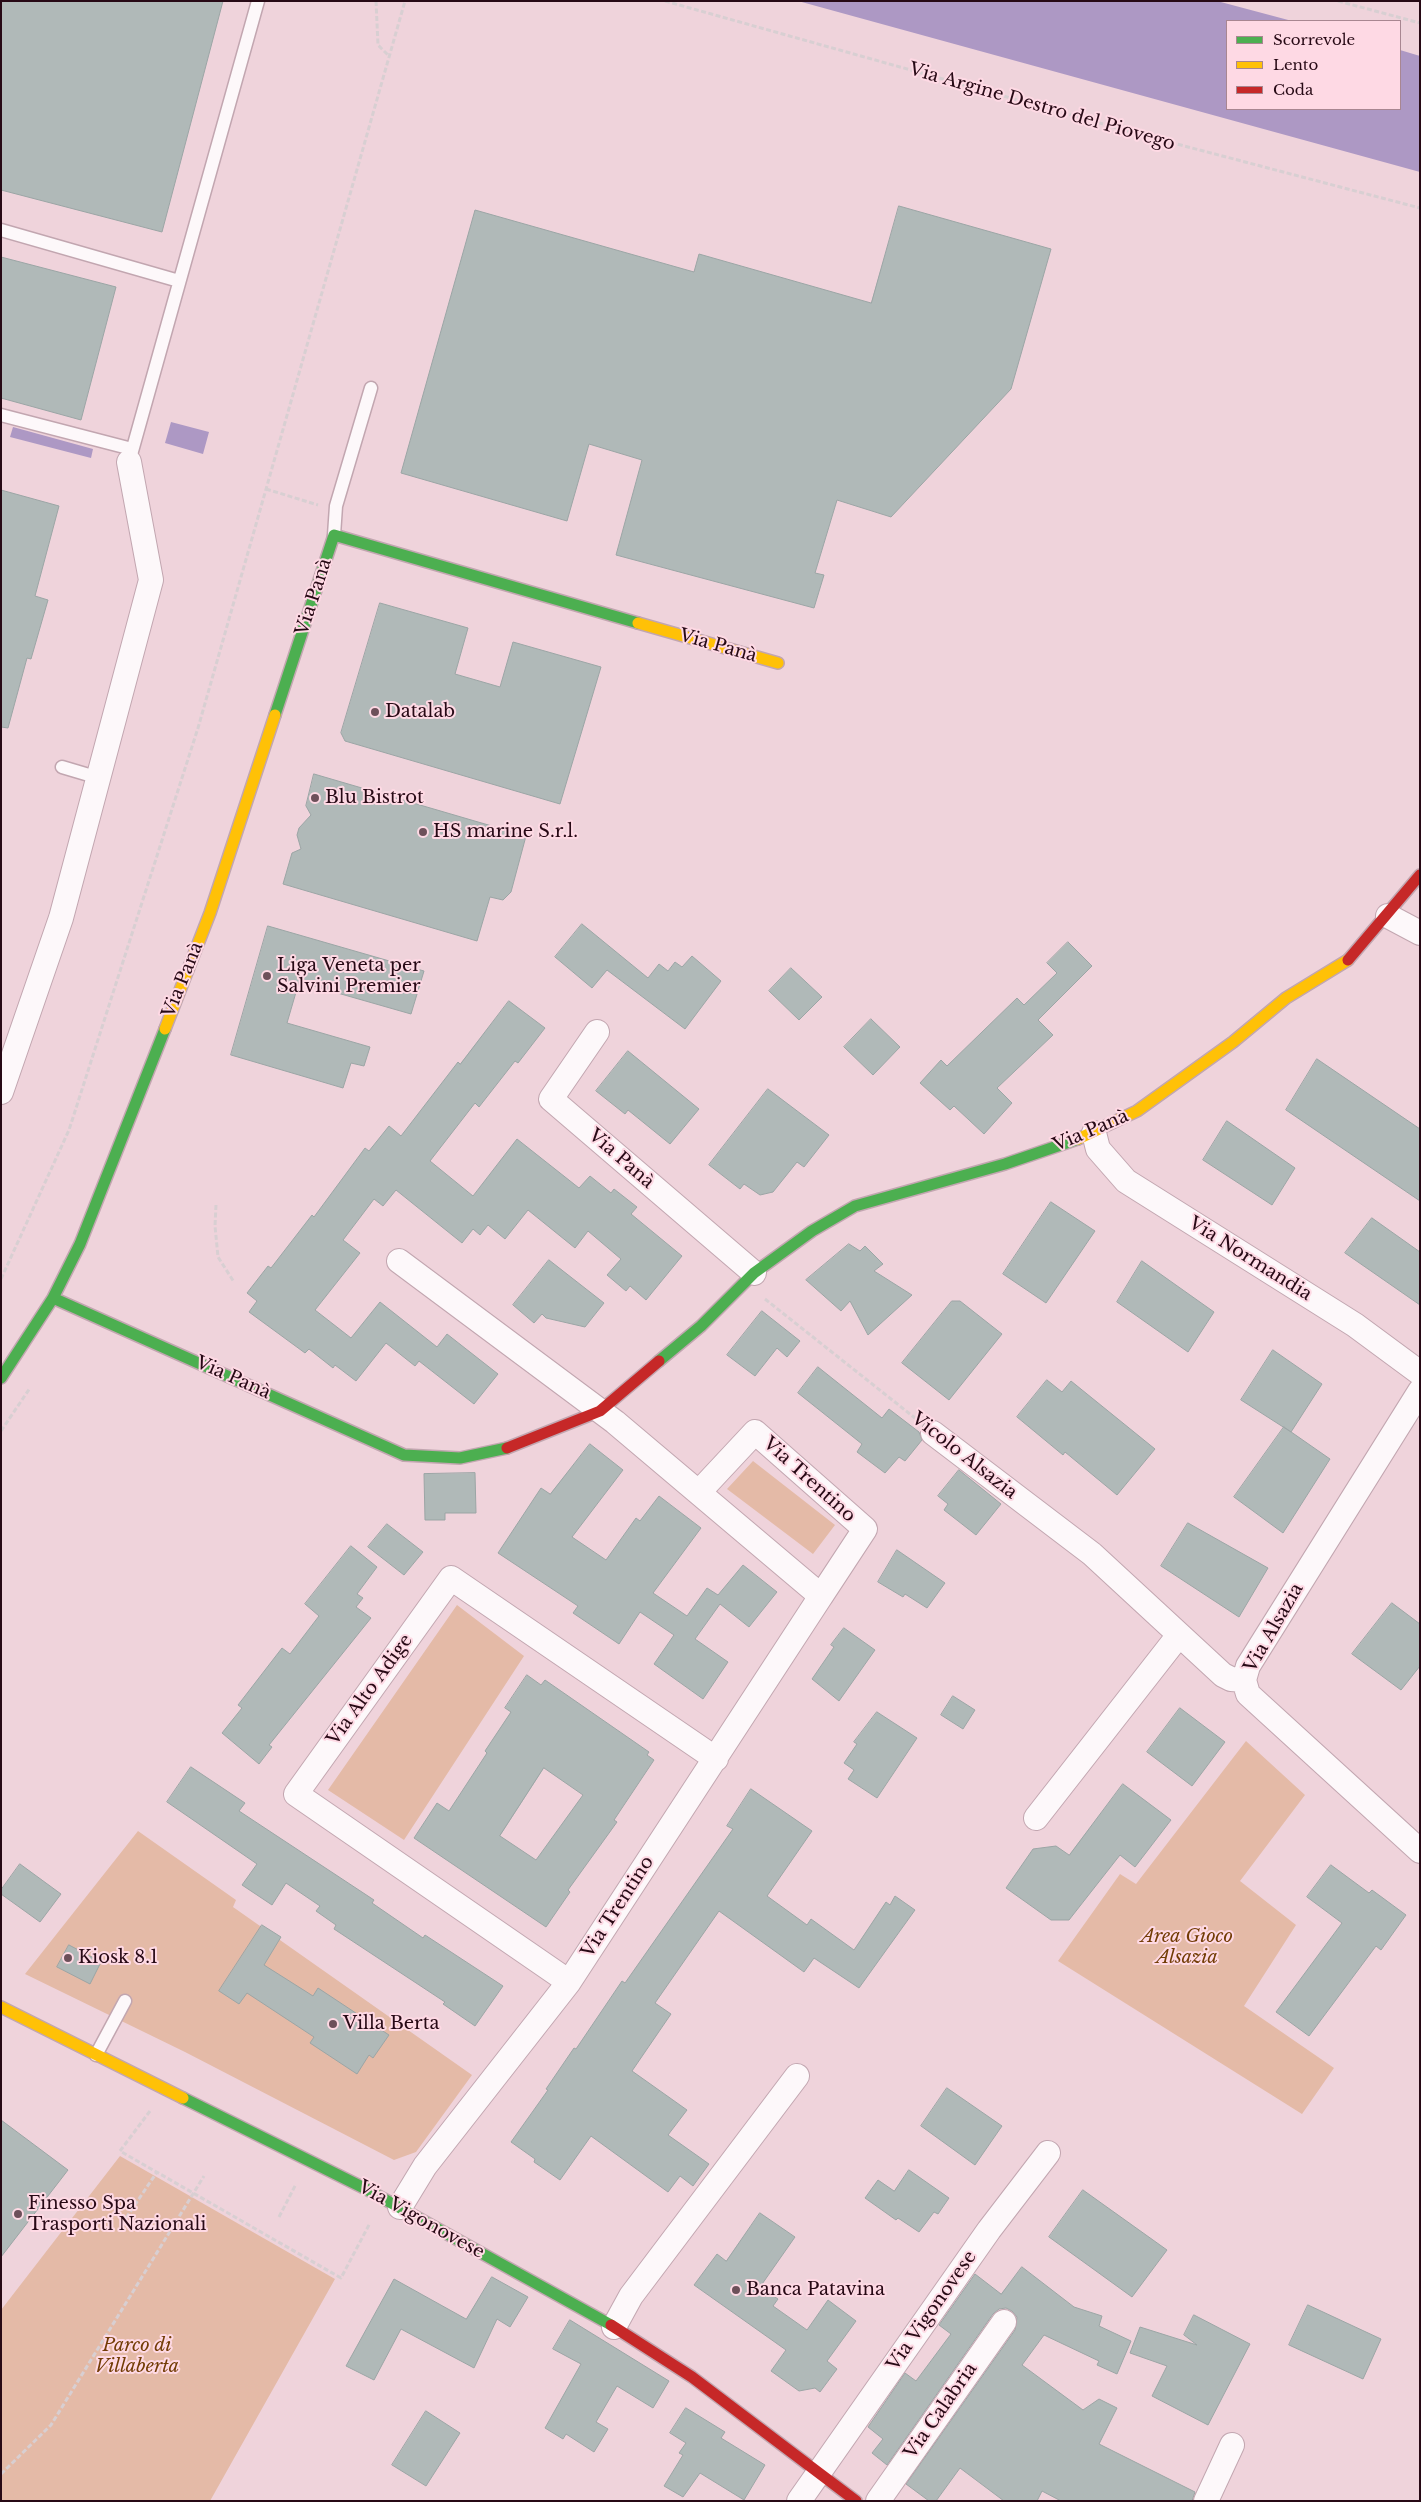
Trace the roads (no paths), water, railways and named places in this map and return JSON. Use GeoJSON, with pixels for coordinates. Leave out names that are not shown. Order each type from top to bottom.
{"type":"FeatureCollection","features":[{"type":"Feature","properties":{"kind":"street"},"geometry":{"type":"LineString","coordinates":[[1,1092],[61,918],[151,580],[130,456]]}},
{"type":"Feature","properties":{"kind":"street","name":"Via Panà"},"geometry":{"type":"LineString","coordinates":[[778,663],[334,535],[210,913],[80,1244],[53,1298],[404,1455],[460,1458],[514,1447],[600,1411],[701,1326],[749,1278],[812,1231],[854,1206],[1005,1164],[1094,1133],[1137,1111],[1233,1042],[1286,998],[1349,960],[1388,916],[1420,875]]}},
{"type":"Feature","properties":{"kind":"street"},"geometry":{"type":"LineString","coordinates":[[1388,916],[1420,933]]}},
{"type":"Feature","properties":{"kind":"street","name":"Via Panà"},"geometry":{"type":"LineString","coordinates":[[598,1032],[551,1099],[749,1278]]}},
{"type":"Feature","properties":{"kind":"street","name":"Via Normandia"},"geometry":{"type":"LineString","coordinates":[[1094,1133],[1098,1149],[1126,1181],[1355,1325],[1420,1373]]}},
{"type":"Feature","properties":{"kind":"street"},"geometry":{"type":"LineString","coordinates":[[399,1261],[600,1411],[821,1596]]}},
{"type":"Feature","properties":{"kind":"street"},"geometry":{"type":"LineString","coordinates":[[1,1378],[53,1298]]}},
{"type":"Feature","properties":{"kind":"street","name":"Via Alsazia"},"geometry":{"type":"LineString","coordinates":[[1420,1391],[1248,1666],[1244,1680],[1248,1694],[1420,1851]]}},
{"type":"Feature","properties":{"kind":"street","name":"Via Trentino"},"geometry":{"type":"LineString","coordinates":[[392,2203],[425,2166],[569,1982],[865,1529],[755,1432],[699,1492]]}},
{"type":"Feature","properties":{"kind":"street","name":"Vicolo Alsazia"},"geometry":{"type":"LineString","coordinates":[[933,1433],[1092,1554],[1223,1675],[1231,1679],[1244,1680]]}},
{"type":"Feature","properties":{"kind":"street","name":"Via Alto Adige"},"geometry":{"type":"LineString","coordinates":[[569,1982],[296,1794],[451,1578],[716,1759]]}},
{"type":"Feature","properties":{"kind":"street"},"geometry":{"type":"LineString","coordinates":[[1036,1818],[1179,1635]]}},
{"type":"Feature","properties":{"kind":"street","name":"Via Vigonovese"},"geometry":{"type":"LineString","coordinates":[[1,2007],[392,2203],[614,2326],[692,2377],[819,2471],[856,2501]]}},
{"type":"Feature","properties":{"kind":"street"},"geometry":{"type":"LineString","coordinates":[[614,2326],[631,2296],[701,2206],[797,2076]]}},
{"type":"Feature","properties":{"kind":"street","name":"Via Vigonovese"},"geometry":{"type":"LineString","coordinates":[[819,2471],[989,2230],[1048,2152]]}},
{"type":"Feature","properties":{"kind":"street","name":"Via Calabria"},"geometry":{"type":"LineString","coordinates":[[878,2501],[1004,2322]]}},
{"type":"Feature","properties":{"kind":"street"},"geometry":{"type":"LineString","coordinates":[[1206,2501],[1232,2445]]}},
{"type":"Feature","properties":{"kind":"street"},"geometry":{"type":"LineString","coordinates":[[799,2501],[819,2471]]}},
{"type":"Feature","properties":{"kind":"lane"},"geometry":{"type":"LineString","coordinates":[[1,415],[130,456],[258,1]]}},
{"type":"Feature","properties":{"kind":"lane"},"geometry":{"type":"LineString","coordinates":[[1,230],[179,281]]}},
{"type":"Feature","properties":{"kind":"lane"},"geometry":{"type":"LineString","coordinates":[[334,535],[335,511],[371,388]]}},
{"type":"Feature","properties":{"kind":"lane"},"geometry":{"type":"LineString","coordinates":[[62,767],[99,778]]}},
{"type":"Feature","properties":{"kind":"lane"},"geometry":{"type":"LineString","coordinates":[[96,2055],[125,2001]]}},
{"type":"Feature","properties":{"kind":"place","name":"Datalab"},"geometry":{"type":"Point","coordinates":[375,712]}},
{"type":"Feature","properties":{"kind":"place","name":"Blu Bistrot"},"geometry":{"type":"Point","coordinates":[315,798]}},
{"type":"Feature","properties":{"kind":"place","name":"HS marine S.r.l."},"geometry":{"type":"Point","coordinates":[423,832]}},
{"type":"Feature","properties":{"kind":"place","name":"Liga Veneta per Salvini Premier"},"geometry":{"type":"Point","coordinates":[267,976]}},
{"type":"Feature","properties":{"kind":"place","name":"Kiosk 8.1"},"geometry":{"type":"Point","coordinates":[68,1958]}},
{"type":"Feature","properties":{"kind":"place","name":"Villa Berta"},"geometry":{"type":"Point","coordinates":[333,2024]}},
{"type":"Feature","properties":{"kind":"place","name":"Finesso Spa Trasporti Nazionali"},"geometry":{"type":"Point","coordinates":[18,2214]}},
{"type":"Feature","properties":{"kind":"place","name":"Banca Patavina"},"geometry":{"type":"Point","coordinates":[736,2290]}},
{"type":"Feature","properties":{"kind":"park label","name":"Area Gioco Alsazia"},"geometry":{"type":"Point","coordinates":[1187,1947]}},
{"type":"Feature","properties":{"kind":"park label","name":"Parco di Villaberta"},"geometry":{"type":"Point","coordinates":[137,2356]}}]}
